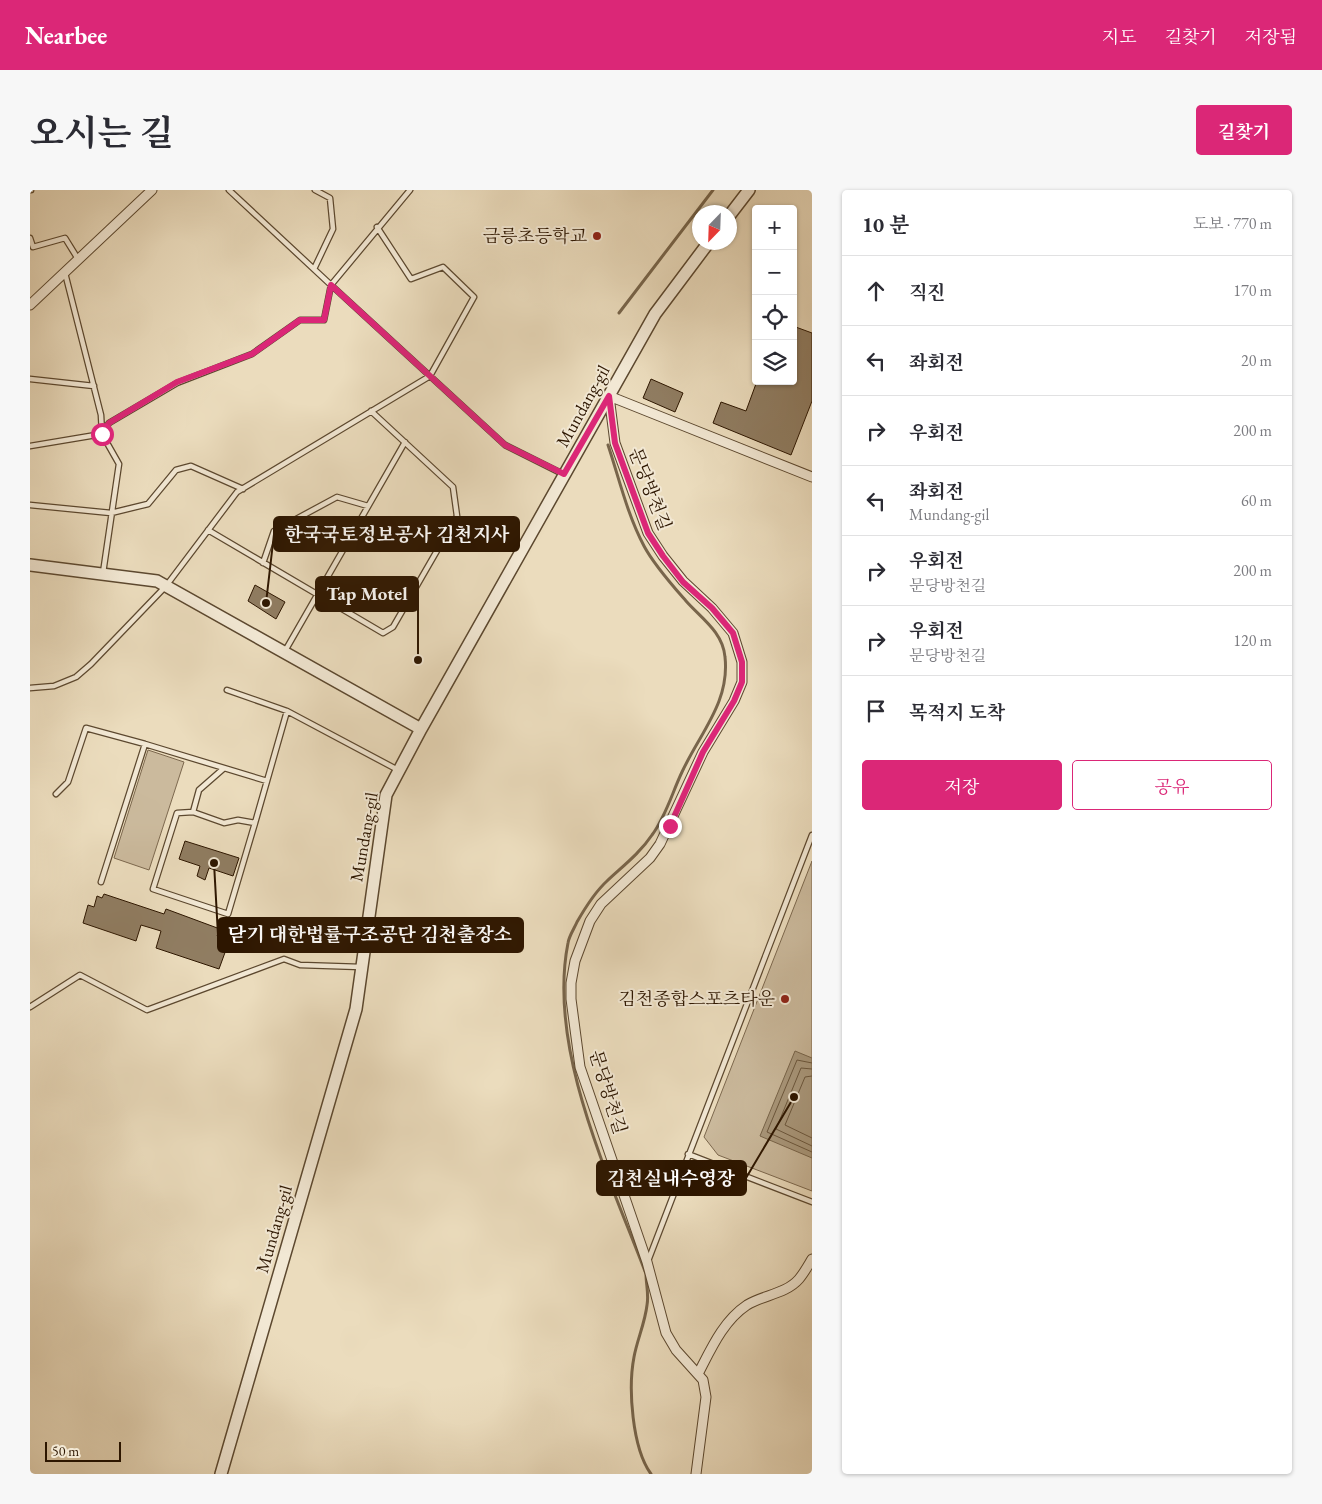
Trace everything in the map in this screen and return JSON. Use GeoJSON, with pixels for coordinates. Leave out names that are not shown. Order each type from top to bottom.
{"type":"FeatureCollection","features":[{"type":"Feature","properties":{"kind":"street"},"geometry":{"type":"LineString","coordinates":[[737,206],[749,190]]}},
{"type":"Feature","properties":{"kind":"street"},"geometry":{"type":"LineString","coordinates":[[30,305],[149,191]]}},
{"type":"Feature","properties":{"kind":"street","name":"Mundang-gil"},"geometry":{"type":"LineString","coordinates":[[221,1474],[356,1009],[386,795],[421,728],[655,314],[703,250]]}},
{"type":"Feature","properties":{"kind":"street"},"geometry":{"type":"LineString","coordinates":[[609,396],[812,477]]}},
{"type":"Feature","properties":{"kind":"street","name":"문당방천길"},"geometry":{"type":"LineString","coordinates":[[609,396],[615,443],[648,533],[683,582],[712,608],[733,633],[742,662],[742,682],[734,701],[703,752],[660,844],[650,858],[601,904],[586,929],[575,961],[571,999],[580,1067],[647,1262],[666,1333],[676,1350],[703,1380],[706,1397],[696,1474]]}},
{"type":"Feature","properties":{"kind":"street"},"geometry":{"type":"LineString","coordinates":[[30,565],[157,582],[421,728]]}},
{"type":"Feature","properties":{"kind":"street"},"geometry":{"type":"LineString","coordinates":[[698,1374],[715,1339],[728,1323],[747,1306],[783,1290],[799,1280],[812,1260]]}},
{"type":"Feature","properties":{"kind":"lane"},"geometry":{"type":"LineString","coordinates":[[229,190],[505,445],[564,474]]}},
{"type":"Feature","properties":{"kind":"lane"},"geometry":{"type":"LineString","coordinates":[[314,269],[333,229],[330,198],[315,190]]}},
{"type":"Feature","properties":{"kind":"lane"},"geometry":{"type":"LineString","coordinates":[[30,446],[102,434],[109,423],[177,382],[252,354],[300,320],[324,320],[331,285],[377,227],[410,190]]}},
{"type":"Feature","properties":{"kind":"lane"},"geometry":{"type":"LineString","coordinates":[[30,688],[54,686],[76,678],[91,664],[166,586],[237,492],[430,376],[474,297],[443,267],[411,279],[377,227]]}},
{"type":"Feature","properties":{"kind":"lane"},"geometry":{"type":"LineString","coordinates":[[30,238],[31,248],[65,238],[78,260]]}},
{"type":"Feature","properties":{"kind":"lane"},"geometry":{"type":"LineString","coordinates":[[65,272],[102,415],[102,434],[118,464],[103,574]]}},
{"type":"Feature","properties":{"kind":"lane"},"geometry":{"type":"LineString","coordinates":[[30,379],[94,386]]}},
{"type":"Feature","properties":{"kind":"lane"},"geometry":{"type":"LineString","coordinates":[[208,530],[383,633],[393,627],[457,516],[453,487],[371,411]]}},
{"type":"Feature","properties":{"kind":"lane"},"geometry":{"type":"LineString","coordinates":[[285,652],[405,442]]}},
{"type":"Feature","properties":{"kind":"lane"},"geometry":{"type":"LineString","coordinates":[[30,505],[111,513],[148,504],[176,470],[191,466],[243,488]]}},
{"type":"Feature","properties":{"kind":"lane"},"geometry":{"type":"LineString","coordinates":[[263,562],[274,532],[338,497],[368,506]]}},
{"type":"Feature","properties":{"kind":"lane"},"geometry":{"type":"LineString","coordinates":[[227,690],[287,711],[399,771]]}},
{"type":"Feature","properties":{"kind":"lane"},"geometry":{"type":"LineString","coordinates":[[255,823],[238,820],[224,823],[193,812],[177,813],[154,890],[228,914],[255,823],[287,711]]}},
{"type":"Feature","properties":{"kind":"lane"},"geometry":{"type":"LineString","coordinates":[[56,794],[68,782],[86,728],[146,744],[267,781]]}},
{"type":"Feature","properties":{"kind":"lane"},"geometry":{"type":"LineString","coordinates":[[101,882],[146,744]]}},
{"type":"Feature","properties":{"kind":"lane"},"geometry":{"type":"LineString","coordinates":[[193,812],[198,790],[223,769]]}},
{"type":"Feature","properties":{"kind":"lane"},"geometry":{"type":"LineString","coordinates":[[647,1262],[812,835]]}},
{"type":"Feature","properties":{"kind":"lane"},"geometry":{"type":"LineString","coordinates":[[30,1007],[80,975],[147,1010],[284,958],[300,965],[362,967]]}},
{"type":"Feature","properties":{"kind":"lane"},"geometry":{"type":"LineString","coordinates":[[688,1154],[812,1202]]}},
{"type":"Feature","properties":{"kind":"shaded area"},"geometry":{"type":"Polygon","coordinates":[[[148,750],[184,762],[149,870],[114,858],[148,750]]]}},
{"type":"Feature","properties":{"kind":"shaded area","name":"김천종합스포츠타운"},"geometry":{"type":"Polygon","coordinates":[[[812,861],[812,1191],[718,1155],[704,1137],[812,861]]]}},
{"type":"Feature","properties":{"kind":"water"},"geometry":{"type":"Polygon","coordinates":[[[795,1051],[812,1058],[812,1158],[760,1136],[795,1051]]]}},
{"type":"Feature","properties":{"kind":"building"},"geometry":{"type":"Polygon","coordinates":[[[797,327],[812,333],[812,401],[791,455],[713,423],[721,402],[746,411],[756,385],[797,385],[797,327]]]}},
{"type":"Feature","properties":{"kind":"building"},"geometry":{"type":"Polygon","coordinates":[[[651,379],[683,393],[675,412],[643,398],[651,379]]]}},
{"type":"Feature","properties":{"kind":"building"},"geometry":{"type":"Polygon","coordinates":[[[255,585],[285,602],[276,619],[248,601],[255,585]]]}},
{"type":"Feature","properties":{"kind":"building"},"geometry":{"type":"Polygon","coordinates":[[[185,841],[239,858],[233,876],[209,868],[205,880],[197,876],[200,866],[179,859],[185,841]]]}},
{"type":"Feature","properties":{"kind":"building"},"geometry":{"type":"Polygon","coordinates":[[[104,894],[164,914],[166,909],[220,929],[217,936],[224,939],[220,944],[227,947],[219,969],[156,948],[161,931],[141,925],[136,941],[83,923],[88,905],[94,907],[97,896],[102,898],[104,894]]]}},
{"type":"Feature","properties":{"kind":"waterway"},"geometry":{"type":"LineString","coordinates":[[619,313],[713,190]]}},
{"type":"Feature","properties":{"kind":"waterway"},"geometry":{"type":"LineString","coordinates":[[608,445],[628,509],[644,546],[669,582],[716,633],[725,657],[723,688],[718,703],[682,772],[661,820],[642,848],[594,895],[569,938],[564,984],[566,1026],[585,1111],[615,1196],[646,1274],[648,1301],[634,1357],[631,1385],[633,1417],[639,1449],[651,1474]]}},
{"type":"Feature","properties":{"kind":"place","name":"금릉초등학교"},"geometry":{"type":"Point","coordinates":[597,236]}},
{"type":"Feature","properties":{"kind":"place","name":"한국국토정보공사 김천지사"},"geometry":{"type":"Point","coordinates":[266,603]}},
{"type":"Feature","properties":{"kind":"place","name":"Tap Motel"},"geometry":{"type":"Point","coordinates":[418,660]}},
{"type":"Feature","properties":{"kind":"place","name":"닫기 대한법률구조공단 김천출장소"},"geometry":{"type":"Point","coordinates":[214,863]}},
{"type":"Feature","properties":{"kind":"place","name":"김천종합스포츠타운"},"geometry":{"type":"Point","coordinates":[785,999]}},
{"type":"Feature","properties":{"kind":"place","name":"김천실내수영장"},"geometry":{"type":"Point","coordinates":[794,1097]}},
{"type":"Feature","properties":{"kind":"route"},"geometry":{"type":"LineString","coordinates":[[102,434],[109,423],[177,382],[252,354],[300,320],[324,320],[331,285],[505,445],[564,474],[609,396],[615,443],[648,533],[683,582],[712,608],[733,633],[742,662],[742,682],[734,701],[703,752],[670,826]]}}]}
